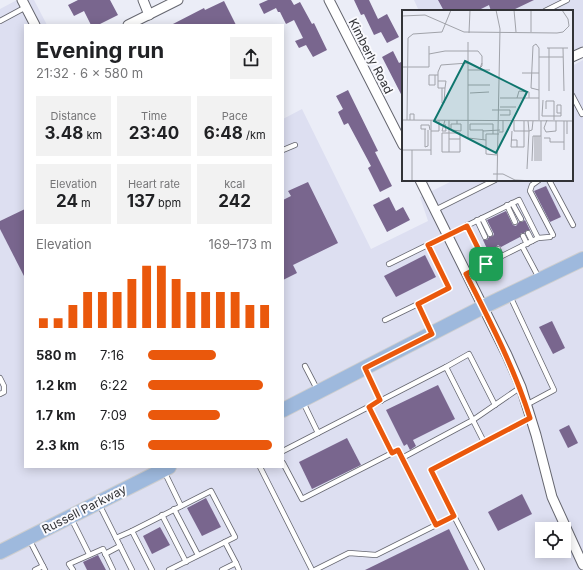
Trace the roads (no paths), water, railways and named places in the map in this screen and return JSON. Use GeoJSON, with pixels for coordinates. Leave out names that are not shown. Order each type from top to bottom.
{"type":"FeatureCollection","features":[{"type":"Feature","properties":{"kind":"main road"},"geometry":{"type":"LineString","coordinates":[[284,409],[483,307],[583,259]]}},
{"type":"Feature","properties":{"kind":"main road","name":"Russell Parkway"},"geometry":{"type":"LineString","coordinates":[[0,552],[166,468]]}},
{"type":"Feature","properties":{"kind":"street"},"geometry":{"type":"LineString","coordinates":[[142,0],[148,15]]}},
{"type":"Feature","properties":{"kind":"street"},"geometry":{"type":"LineString","coordinates":[[130,24],[178,0]]}},
{"type":"Feature","properties":{"kind":"street","name":"Kimberly Road"},"geometry":{"type":"LineString","coordinates":[[329,0],[402,142]]}},
{"type":"Feature","properties":{"kind":"street"},"geometry":{"type":"LineString","coordinates":[[24,4],[34,24]]}},
{"type":"Feature","properties":{"kind":"street"},"geometry":{"type":"LineString","coordinates":[[573,57],[583,52]]}},
{"type":"Feature","properties":{"kind":"street"},"geometry":{"type":"LineString","coordinates":[[420,181],[507,355],[521,387],[552,497],[583,565]]}},
{"type":"Feature","properties":{"kind":"lane"},"geometry":{"type":"LineString","coordinates":[[547,10],[567,0]]}},
{"type":"Feature","properties":{"kind":"lane"},"geometry":{"type":"LineString","coordinates":[[0,20],[24,4]]}},
{"type":"Feature","properties":{"kind":"lane"},"geometry":{"type":"LineString","coordinates":[[573,97],[582,114],[583,113]]}},
{"type":"Feature","properties":{"kind":"lane"},"geometry":{"type":"LineString","coordinates":[[284,150],[295,145]]}},
{"type":"Feature","properties":{"kind":"lane"},"geometry":{"type":"LineString","coordinates":[[435,210],[494,181]]}},
{"type":"Feature","properties":{"kind":"lane"},"geometry":{"type":"LineString","coordinates":[[466,274],[538,238],[551,236],[530,191],[532,185],[538,181]]}},
{"type":"Feature","properties":{"kind":"lane"},"geometry":{"type":"LineString","coordinates":[[550,181],[573,225]]}},
{"type":"Feature","properties":{"kind":"lane"},"geometry":{"type":"LineString","coordinates":[[389,264],[519,200],[538,238]]}},
{"type":"Feature","properties":{"kind":"lane"},"geometry":{"type":"LineString","coordinates":[[512,203],[520,219]]}},
{"type":"Feature","properties":{"kind":"lane"},"geometry":{"type":"LineString","coordinates":[[507,205],[516,222]]}},
{"type":"Feature","properties":{"kind":"lane"},"geometry":{"type":"LineString","coordinates":[[480,219],[488,235]]}},
{"type":"Feature","properties":{"kind":"lane"},"geometry":{"type":"LineString","coordinates":[[467,226],[486,264]]}},
{"type":"Feature","properties":{"kind":"lane"},"geometry":{"type":"LineString","coordinates":[[528,233],[532,241]]}},
{"type":"Feature","properties":{"kind":"lane"},"geometry":{"type":"LineString","coordinates":[[523,236],[525,245],[540,280]]}},
{"type":"Feature","properties":{"kind":"lane"},"geometry":{"type":"LineString","coordinates":[[386,320],[449,288],[428,245]]}},
{"type":"Feature","properties":{"kind":"lane"},"geometry":{"type":"LineString","coordinates":[[495,250],[499,257]]}},
{"type":"Feature","properties":{"kind":"lane"},"geometry":{"type":"LineString","coordinates":[[509,294],[554,390],[526,405]]}},
{"type":"Feature","properties":{"kind":"lane"},"geometry":{"type":"LineString","coordinates":[[418,304],[432,334]]}},
{"type":"Feature","properties":{"kind":"lane"},"geometry":{"type":"LineString","coordinates":[[284,450],[469,354],[495,405]]}},
{"type":"Feature","properties":{"kind":"lane"},"geometry":{"type":"LineString","coordinates":[[305,366],[318,392]]}},
{"type":"Feature","properties":{"kind":"lane"},"geometry":{"type":"LineString","coordinates":[[446,367],[484,442]]}},
{"type":"Feature","properties":{"kind":"lane"},"geometry":{"type":"LineString","coordinates":[[365,368],[380,400]]}},
{"type":"Feature","properties":{"kind":"lane"},"geometry":{"type":"LineString","coordinates":[[0,378],[4,386],[4,392],[0,394]]}},
{"type":"Feature","properties":{"kind":"lane"},"geometry":{"type":"LineString","coordinates":[[402,458],[473,420],[521,387]]}},
{"type":"Feature","properties":{"kind":"lane"},"geometry":{"type":"LineString","coordinates":[[302,400],[318,433]]}},
{"type":"Feature","properties":{"kind":"lane"},"geometry":{"type":"LineString","coordinates":[[369,407],[392,453]]}},
{"type":"Feature","properties":{"kind":"lane"},"geometry":{"type":"LineString","coordinates":[[482,570],[431,470],[530,418]]}},
{"type":"Feature","properties":{"kind":"lane"},"geometry":{"type":"LineString","coordinates":[[284,465],[302,499],[398,450],[436,525]]}},
{"type":"Feature","properties":{"kind":"lane"},"geometry":{"type":"LineString","coordinates":[[166,468],[181,506]]}},
{"type":"Feature","properties":{"kind":"lane"},"geometry":{"type":"LineString","coordinates":[[261,468],[313,570],[349,553],[376,555],[454,516]]}},
{"type":"Feature","properties":{"kind":"lane"},"geometry":{"type":"LineString","coordinates":[[116,538],[211,491],[235,537],[169,570]]}},
{"type":"Feature","properties":{"kind":"lane"},"geometry":{"type":"LineString","coordinates":[[99,502],[132,570]]}},
{"type":"Feature","properties":{"kind":"lane"},"geometry":{"type":"LineString","coordinates":[[174,509],[198,555]]}},
{"type":"Feature","properties":{"kind":"lane"},"geometry":{"type":"LineString","coordinates":[[162,515],[186,562]]}},
{"type":"Feature","properties":{"kind":"lane"},"geometry":{"type":"LineString","coordinates":[[70,516],[89,554]]}},
{"type":"Feature","properties":{"kind":"lane"},"geometry":{"type":"LineString","coordinates":[[132,531],[152,570]]}},
{"type":"Feature","properties":{"kind":"lane"},"geometry":{"type":"LineString","coordinates":[[28,538],[44,568],[35,570]]}},
{"type":"Feature","properties":{"kind":"lane"},"geometry":{"type":"LineString","coordinates":[[225,542],[239,570]]}},
{"type":"Feature","properties":{"kind":"lane"},"geometry":{"type":"LineString","coordinates":[[105,554],[120,546]]}},
{"type":"Feature","properties":{"kind":"lane"},"geometry":{"type":"LineString","coordinates":[[73,570],[70,564],[89,554],[103,549],[113,570]]}},
{"type":"Feature","properties":{"kind":"lane"},"geometry":{"type":"LineString","coordinates":[[222,570],[236,563]]}}]}
